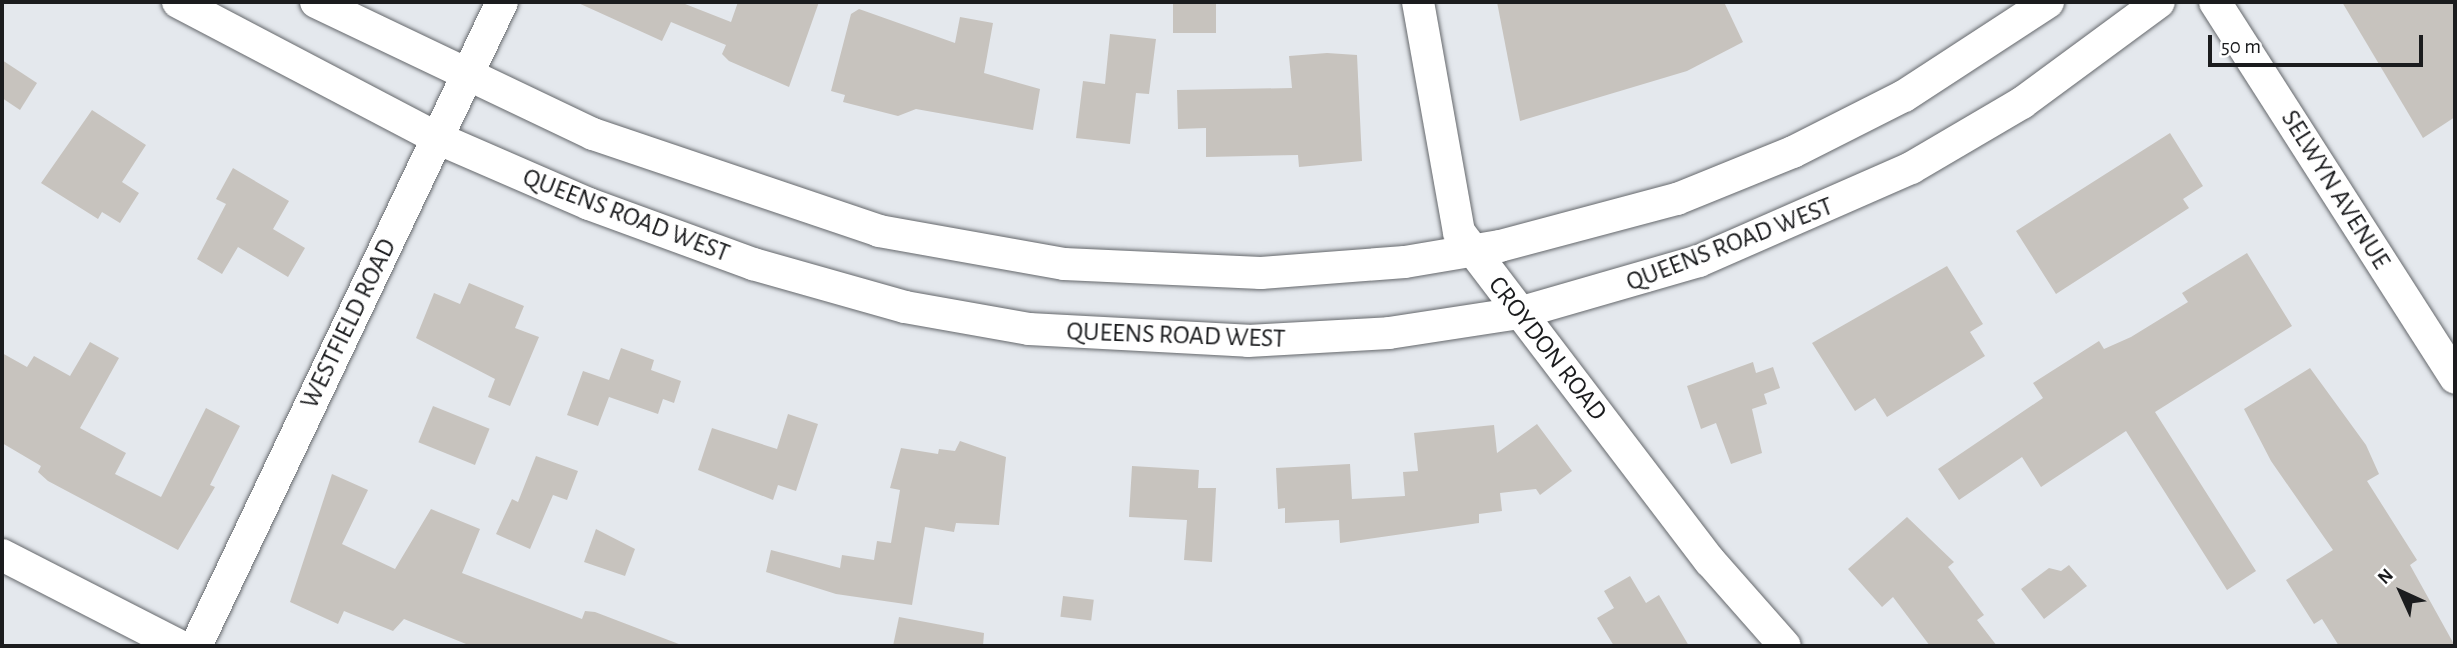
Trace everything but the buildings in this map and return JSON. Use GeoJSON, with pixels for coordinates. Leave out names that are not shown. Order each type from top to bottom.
{"type":"FeatureCollection","features":[{"type":"Feature","properties":{"kind":"street","name":"QUEENS ROAD WEST"},"geometry":{"type":"LineString","coordinates":[[178,2],[437,138],[702,247],[892,304],[972,320],[1070,334],[1248,341],[1389,332],[1519,313],[1699,261],[1860,194],[2014,108],[2159,2]]}},
{"type":"Feature","properties":{"kind":"street"},"geometry":{"type":"LineString","coordinates":[[316,2],[465,78],[714,180],[880,231],[968,251],[1142,270],[1261,273],[1472,251],[1593,225],[1782,157],[1904,96],[2048,2]]}},
{"type":"Feature","properties":{"kind":"street","name":"WESTFIELD ROAD"},"geometry":{"type":"LineString","coordinates":[[196,646],[502,2]]}},
{"type":"Feature","properties":{"kind":"street","name":"CROYDON ROAD"},"geometry":{"type":"LineString","coordinates":[[1418,2],[1453,213],[1472,251],[1710,561],[1785,646]]}},
{"type":"Feature","properties":{"kind":"street","name":"SELWYN AVENUE"},"geometry":{"type":"LineString","coordinates":[[2215,2],[2455,378]]}},
{"type":"Feature","properties":{"kind":"street"},"geometry":{"type":"LineString","coordinates":[[2,555],[180,646]]}}]}
